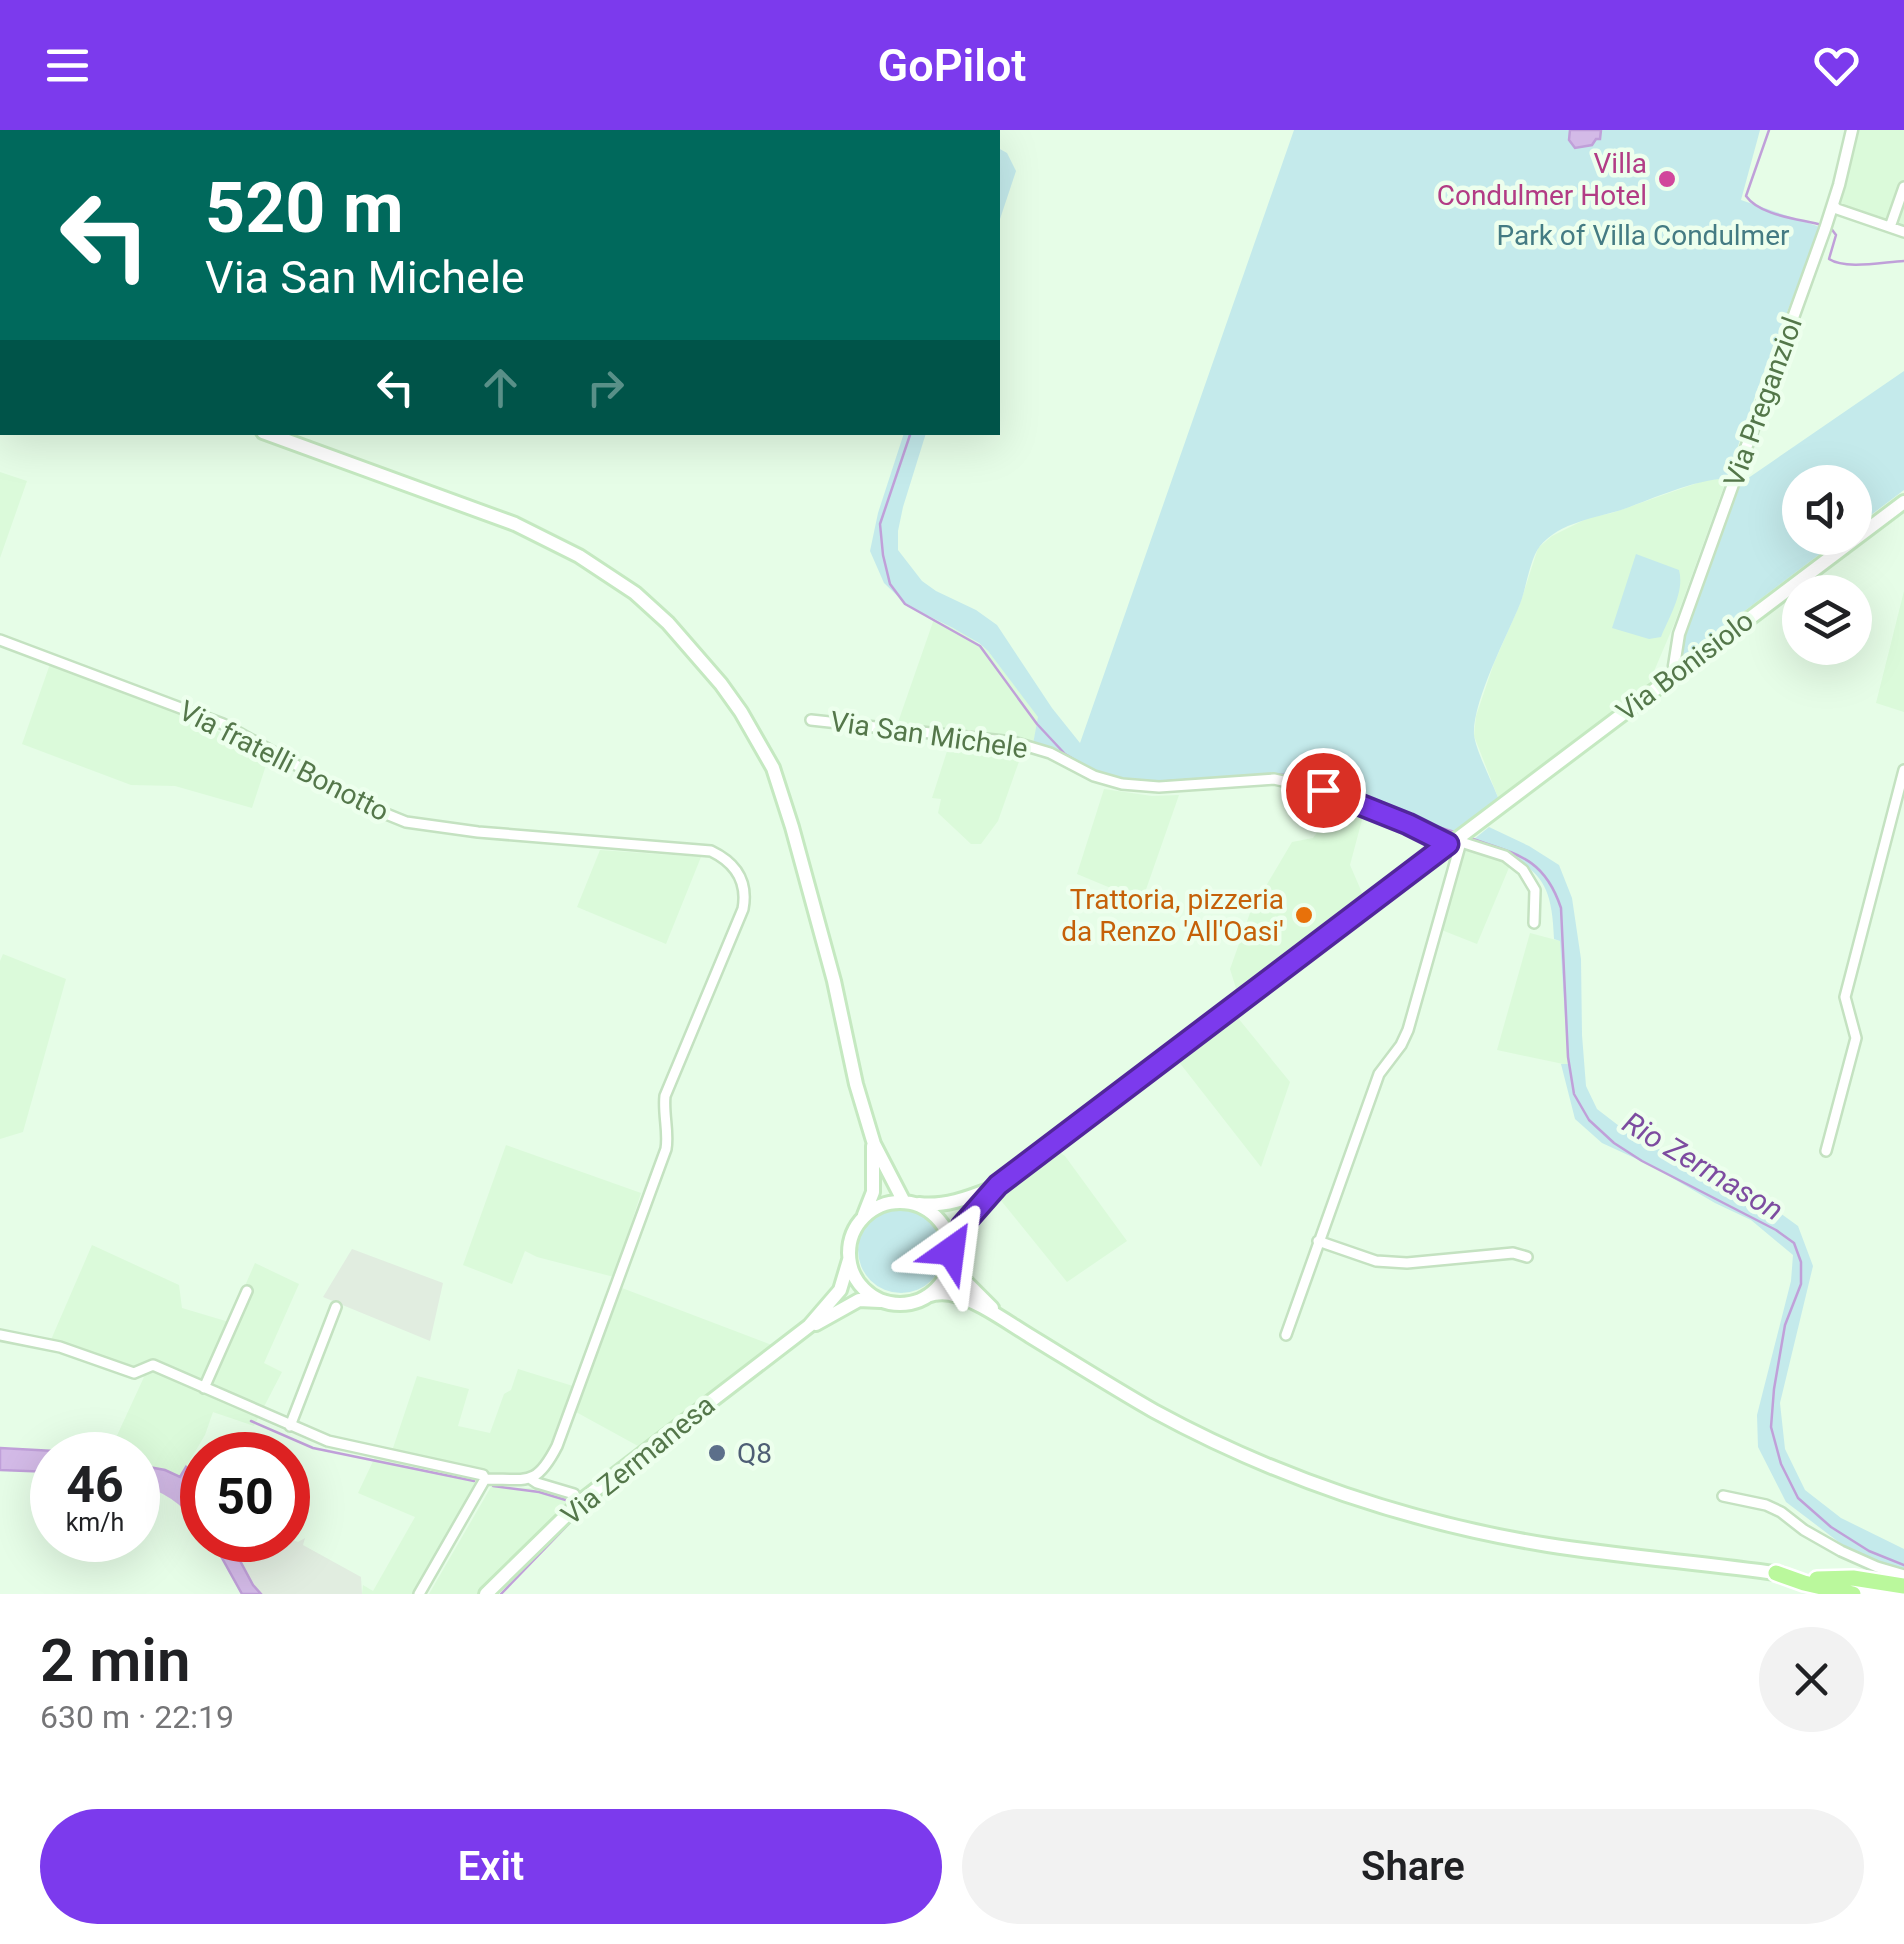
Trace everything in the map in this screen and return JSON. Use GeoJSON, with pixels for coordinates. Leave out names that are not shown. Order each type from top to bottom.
{"type":"FeatureCollection","features":[{"type":"Feature","properties":{"kind":"highway"},"geometry":{"type":"LineString","coordinates":[[1776,1573],[1853,1594]]}},
{"type":"Feature","properties":{"kind":"highway"},"geometry":{"type":"LineString","coordinates":[[1816,1579],[1853,1578],[1904,1586]]}},
{"type":"Feature","properties":{"kind":"main road"},"geometry":{"type":"LineString","coordinates":[[271,435],[515,524],[578,556],[636,593],[668,623],[741,712],[773,768],[834,981],[856,1084],[874,1144],[908,1203],[939,1220],[964,1281],[1009,1322],[1186,1428],[1255,1460],[1422,1518],[1526,1541],[1776,1573],[1890,1594]]}},
{"type":"Feature","properties":{"kind":"main road","name":"Via Bonisiolo"},"geometry":{"type":"LineString","coordinates":[[1458,838],[1904,502]]}},
{"type":"Feature","properties":{"kind":"main road"},"geometry":{"type":"LineString","coordinates":[[927,1296],[947,1273],[962,1226],[998,1185],[1458,838]]}},
{"type":"Feature","properties":{"kind":"main road","name":"Via Zermanesa"},"geometry":{"type":"LineString","coordinates":[[797,1336],[835,1296],[846,1277],[854,1231],[873,1192],[874,1144]]}},
{"type":"Feature","properties":{"kind":"main road"},"geometry":{"type":"LineString","coordinates":[[862,1219],[881,1206],[932,1206],[998,1185]]}},
{"type":"Feature","properties":{"kind":"main road"},"geometry":{"type":"LineString","coordinates":[[850,1260],[862,1286],[886,1302]]}},
{"type":"Feature","properties":{"kind":"main road","name":"Via Zermanesa"},"geometry":{"type":"LineString","coordinates":[[486,1594],[581,1500],[797,1336],[859,1300],[900,1304],[936,1293],[952,1294],[1009,1322]]}},
{"type":"Feature","properties":{"kind":"street","name":"Via Preganziol"},"geometry":{"type":"LineString","coordinates":[[1678,671],[1674,666],[1679,634],[1831,215],[1852,130]]}},
{"type":"Feature","properties":{"kind":"street"},"geometry":{"type":"LineString","coordinates":[[1890,227],[1904,186]]}},
{"type":"Feature","properties":{"kind":"street"},"geometry":{"type":"LineString","coordinates":[[1831,215],[1904,232]]}},
{"type":"Feature","properties":{"kind":"street","name":"Via fratelli Bonotto"},"geometry":{"type":"LineString","coordinates":[[0,640],[222,724],[359,803],[406,822],[478,832],[711,851],[730,863],[742,882],[743,910],[668,1085],[663,1113],[666,1149],[557,1446],[547,1466],[531,1479]]}},
{"type":"Feature","properties":{"kind":"street","name":"Via San Michele"},"geometry":{"type":"LineString","coordinates":[[811,720],[1013,742],[1050,753],[1094,776],[1122,784],[1159,786],[1274,779],[1291,782],[1458,838]]}},
{"type":"Feature","properties":{"kind":"street"},"geometry":{"type":"LineString","coordinates":[[1826,1152],[1856,1038],[1845,997],[1904,770]]}},
{"type":"Feature","properties":{"kind":"street"},"geometry":{"type":"LineString","coordinates":[[1286,1336],[1378,1074],[1408,1030],[1458,838],[1505,856],[1523,870],[1536,890],[1534,923]]}},
{"type":"Feature","properties":{"kind":"street"},"geometry":{"type":"LineString","coordinates":[[1318,1241],[1376,1261],[1407,1263],[1513,1253],[1526,1257]]}},
{"type":"Feature","properties":{"kind":"street"},"geometry":{"type":"LineString","coordinates":[[204,1388],[247,1291]]}},
{"type":"Feature","properties":{"kind":"street"},"geometry":{"type":"LineString","coordinates":[[290,1426],[336,1307]]}},
{"type":"Feature","properties":{"kind":"street"},"geometry":{"type":"LineString","coordinates":[[0,1335],[60,1346],[134,1373],[153,1365],[328,1441],[483,1474],[486,1479]]}},
{"type":"Feature","properties":{"kind":"street"},"geometry":{"type":"LineString","coordinates":[[486,1479],[531,1479],[574,1494]]}},
{"type":"Feature","properties":{"kind":"street"},"geometry":{"type":"LineString","coordinates":[[419,1594],[486,1479]]}},
{"type":"Feature","properties":{"kind":"street"},"geometry":{"type":"LineString","coordinates":[[1722,1496],[1766,1505],[1841,1550],[1904,1576]]}},
{"type":"Feature","properties":{"kind":"shaded area"},"geometry":{"type":"Polygon","coordinates":[[[1570,130],[1601,130],[1600,139],[1575,148],[1569,140],[1570,130]]]}},
{"type":"Feature","properties":{"kind":"shaded area"},"geometry":{"type":"Polygon","coordinates":[[[1856,130],[1904,130],[1904,229],[1839,205],[1856,130]]]}},
{"type":"Feature","properties":{"kind":"shaded area"},"geometry":{"type":"Polygon","coordinates":[[[0,472],[27,481],[0,558],[0,472]]]}},
{"type":"Feature","properties":{"kind":"shaded area"},"geometry":{"type":"Polygon","coordinates":[[[1727,478],[1649,683],[1499,800],[1474,736],[1476,716],[1538,548],[1552,536],[1588,518],[1706,480],[1727,478]]]}},
{"type":"Feature","properties":{"kind":"shaded area"},"geometry":{"type":"Polygon","coordinates":[[[1904,591],[1904,712],[1876,703],[1904,591]]]}},
{"type":"Feature","properties":{"kind":"shaded area"},"geometry":{"type":"Polygon","coordinates":[[[934,619],[967,635],[988,651],[1039,717],[1033,744],[896,728],[934,619]]]}},
{"type":"Feature","properties":{"kind":"shaded area"},"geometry":{"type":"Polygon","coordinates":[[[50,664],[194,718],[268,759],[252,808],[175,786],[131,785],[22,744],[50,664]]]}},
{"type":"Feature","properties":{"kind":"shaded area"},"geometry":{"type":"Polygon","coordinates":[[[949,745],[1022,753],[998,821],[981,844],[971,844],[938,813],[941,799],[932,798],[949,745]]]}},
{"type":"Feature","properties":{"kind":"shaded area"},"geometry":{"type":"Polygon","coordinates":[[[1104,789],[1152,796],[1179,795],[1142,901],[1077,874],[1104,789]]]}},
{"type":"Feature","properties":{"kind":"shaded area"},"geometry":{"type":"Polygon","coordinates":[[[1336,806],[1363,816],[1350,865],[1366,902],[1239,998],[1230,969],[1250,913],[1292,842],[1313,838],[1336,806]]]}},
{"type":"Feature","properties":{"kind":"shaded area"},"geometry":{"type":"Polygon","coordinates":[[[1473,840],[1513,858],[1477,944],[1439,929],[1468,843],[1473,840]]]}},
{"type":"Feature","properties":{"kind":"shaded area"},"geometry":{"type":"Polygon","coordinates":[[[600,850],[701,857],[666,944],[577,907],[600,850]]]}},
{"type":"Feature","properties":{"kind":"shaded area"},"geometry":{"type":"Polygon","coordinates":[[[1530,933],[1560,941],[1568,1065],[1497,1050],[1530,933]]]}},
{"type":"Feature","properties":{"kind":"shaded area"},"geometry":{"type":"Polygon","coordinates":[[[3,954],[66,979],[23,1132],[0,1139],[0,961],[3,954]]]}},
{"type":"Feature","properties":{"kind":"shaded area"},"geometry":{"type":"Polygon","coordinates":[[[1238,1018],[1290,1082],[1261,1167],[1179,1062],[1238,1018]]]}},
{"type":"Feature","properties":{"kind":"shaded area"},"geometry":{"type":"Polygon","coordinates":[[[506,1145],[641,1193],[614,1277],[525,1251],[512,1284],[463,1265],[506,1145]]]}},
{"type":"Feature","properties":{"kind":"shaded area"},"geometry":{"type":"Polygon","coordinates":[[[1059,1152],[1127,1241],[1067,1282],[999,1198],[1059,1152]]]}},
{"type":"Feature","properties":{"kind":"shaded area"},"geometry":{"type":"Polygon","coordinates":[[[92,1245],[179,1285],[182,1308],[229,1322],[255,1263],[299,1284],[264,1363],[282,1372],[254,1426],[213,1412],[206,1432],[180,1432],[180,1477],[160,1470],[160,1432],[119,1432],[144,1377],[50,1342],[92,1245]]]}},
{"type":"Feature","properties":{"kind":"shaded area"},"geometry":{"type":"Polygon","coordinates":[[[352,1249],[443,1283],[430,1341],[323,1297],[352,1249]]]}},
{"type":"Feature","properties":{"kind":"shaded area"},"geometry":{"type":"Polygon","coordinates":[[[622,1288],[777,1347],[638,1446],[576,1412],[622,1288]]]}},
{"type":"Feature","properties":{"kind":"shaded area"},"geometry":{"type":"Polygon","coordinates":[[[518,1369],[573,1386],[547,1452],[530,1476],[487,1475],[415,1594],[362,1594],[363,1585],[373,1591],[415,1517],[358,1493],[375,1457],[389,1460],[417,1376],[469,1389],[458,1426],[490,1433],[518,1369]]]}},
{"type":"Feature","properties":{"kind":"shaded area"},"geometry":{"type":"Polygon","coordinates":[[[0,1448],[30,1450],[30,1471],[0,1470],[0,1448]]]}},
{"type":"Feature","properties":{"kind":"shaded area"},"geometry":{"type":"Polygon","coordinates":[[[160,1469],[180,1477],[180,1496],[169,1487],[161,1483],[160,1469]]]}},
{"type":"Feature","properties":{"kind":"shaded area"},"geometry":{"type":"Polygon","coordinates":[[[491,1487],[532,1488],[573,1502],[480,1594],[429,1594],[491,1487]]]}},
{"type":"Feature","properties":{"kind":"shaded area"},"geometry":{"type":"Polygon","coordinates":[[[310,1549],[361,1577],[362,1594],[261,1594],[241,1562],[310,1562],[310,1549]]]}},
{"type":"Feature","properties":{"kind":"shaded area"},"geometry":{"type":"Polygon","coordinates":[[[224,1562],[241,1562],[261,1594],[242,1594],[224,1562]]]}},
{"type":"Feature","properties":{"kind":"green space","name":"Park of Villa Condulmer"},"geometry":{"type":"Polygon","coordinates":[[[1294,130],[1760,130],[1741,200],[1820,227],[1727,478],[1687,486],[1579,522],[1558,531],[1540,546],[1484,687],[1475,721],[1475,742],[1499,800],[1450,839],[1295,778],[1253,775],[1139,783],[1092,771],[1033,744],[1038,717],[988,651],[908,606],[884,583],[870,551],[903,435],[925,435],[903,507],[898,550],[922,581],[997,625],[1080,743],[1294,130]]]}},
{"type":"Feature","properties":{"kind":"green space"},"geometry":{"type":"Polygon","coordinates":[[[1000,149],[1007,153],[1016,171],[1000,219],[1000,149]]]}},
{"type":"Feature","properties":{"kind":"green space"},"geometry":{"type":"Polygon","coordinates":[[[1904,371],[1904,490],[1872,514],[1872,465],[1782,465],[1782,555],[1819,555],[1792,575],[1782,575],[1782,583],[1681,659],[1682,646],[1741,483],[1904,371]]]}},
{"type":"Feature","properties":{"kind":"green space"},"geometry":{"type":"Polygon","coordinates":[[[1636,554],[1679,570],[1678,596],[1661,637],[1649,639],[1612,628],[1636,554]]]}},
{"type":"Feature","properties":{"kind":"green space"},"geometry":{"type":"Polygon","coordinates":[[[1489,827],[1559,865],[1572,898],[1581,959],[1586,1086],[1597,1109],[1668,1154],[1746,1188],[1798,1226],[1813,1266],[1780,1403],[1785,1449],[1805,1490],[1841,1518],[1904,1549],[1904,1572],[1873,1563],[1786,1502],[1758,1447],[1757,1415],[1791,1281],[1793,1255],[1751,1220],[1602,1143],[1575,1119],[1561,1064],[1568,1064],[1560,941],[1554,939],[1549,897],[1543,884],[1524,864],[1473,840],[1489,827]]]}},
{"type":"Feature","properties":{"kind":"green space"},"geometry":{"type":"Polygon","coordinates":[[[901,1207],[918,1210],[932,1219],[941,1233],[941,1267],[932,1281],[918,1290],[901,1293],[884,1290],[870,1281],[861,1267],[858,1250],[861,1233],[870,1219],[884,1210],[901,1207]]]}},
{"type":"Feature","properties":{"kind":"waterway"},"geometry":{"type":"LineString","coordinates":[[1769,130],[1746,196],[1770,212],[1822,225]]}},
{"type":"Feature","properties":{"kind":"waterway"},"geometry":{"type":"LineString","coordinates":[[1830,227],[1836,235],[1829,259],[1855,265],[1904,261]]}},
{"type":"Feature","properties":{"kind":"waterway","name":"Rio Zermason"},"geometry":{"type":"LineString","coordinates":[[910,435],[880,524],[890,584],[905,604],[980,646],[1037,724],[1065,754],[1088,768]]}},
{"type":"Feature","properties":{"kind":"waterway","name":"Rio Zermason"},"geometry":{"type":"LineString","coordinates":[[1274,775],[1321,778],[1378,806]]}},
{"type":"Feature","properties":{"kind":"waterway","name":"Rio Zermason"},"geometry":{"type":"LineString","coordinates":[[1154,782],[1236,777]]}},
{"type":"Feature","properties":{"kind":"waterway","name":"Rio Zermason"},"geometry":{"type":"LineString","coordinates":[[1404,817],[1458,833]]}},
{"type":"Feature","properties":{"kind":"waterway","name":"Rio Zermason"},"geometry":{"type":"LineString","coordinates":[[1470,838],[1526,860],[1554,891],[1561,908],[1568,1057],[1574,1094],[1589,1120],[1642,1161],[1794,1243],[1801,1262],[1801,1284],[1785,1325],[1771,1427],[1781,1464],[1798,1498],[1831,1527],[1869,1551],[1904,1565]]}},
{"type":"Feature","properties":{"kind":"waterway"},"geometry":{"type":"LineString","coordinates":[[251,1421],[313,1448],[474,1481]]}},
{"type":"Feature","properties":{"kind":"waterway"},"geometry":{"type":"LineString","coordinates":[[160,1485],[180,1497]]}},
{"type":"Feature","properties":{"kind":"waterway"},"geometry":{"type":"LineString","coordinates":[[493,1486],[539,1492],[569,1501]]}},
{"type":"Feature","properties":{"kind":"waterway"},"geometry":{"type":"LineString","coordinates":[[501,1594],[581,1511]]}},
{"type":"Feature","properties":{"kind":"place","name":"Villa Condulmer Hotel"},"geometry":{"type":"Point","coordinates":[1667,179]}},
{"type":"Feature","properties":{"kind":"place","name":"Trattoria, pizzeria da Renzo 'All'Oasi'"},"geometry":{"type":"Point","coordinates":[1304,915]}},
{"type":"Feature","properties":{"kind":"place","name":"Q8"},"geometry":{"type":"Point","coordinates":[717,1453]}},
{"type":"Feature","properties":{"kind":"route"},"geometry":{"type":"LineString","coordinates":[[951,1251],[962,1226],[998,1185],[1448,844],[1323,790]]}}]}
